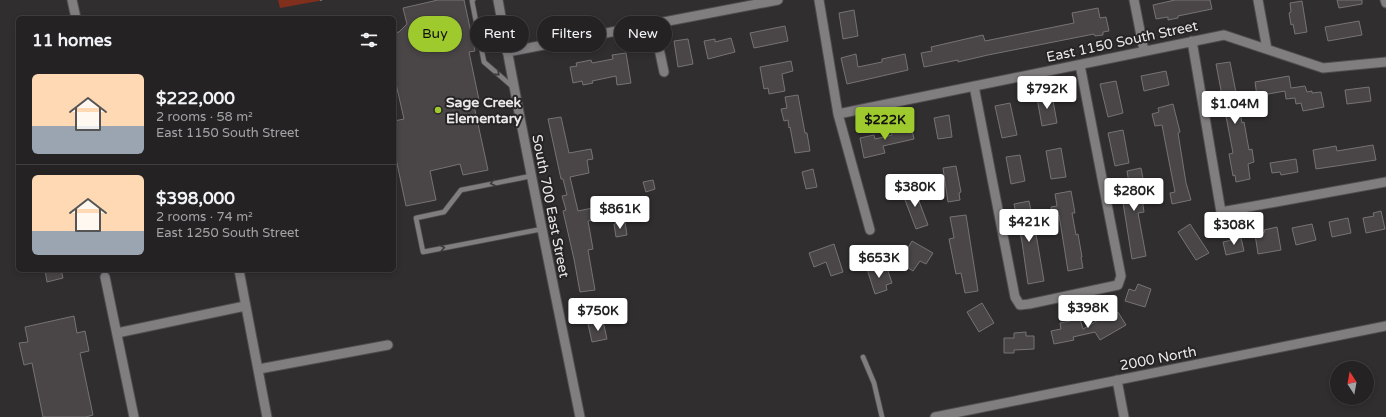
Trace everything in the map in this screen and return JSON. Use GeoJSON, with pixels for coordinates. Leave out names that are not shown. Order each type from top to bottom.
{"type":"FeatureCollection","features":[{"type":"Feature","properties":{"kind":"street"},"geometry":{"type":"LineString","coordinates":[[72,0],[76,16]]}},
{"type":"Feature","properties":{"kind":"street","name":"South 700 East Street"},"geometry":{"type":"LineString","coordinates":[[498,0],[501,16]]}},
{"type":"Feature","properties":{"kind":"street"},"geometry":{"type":"LineString","coordinates":[[672,21],[778,0]]}},
{"type":"Feature","properties":{"kind":"street"},"geometry":{"type":"LineString","coordinates":[[820,0],[838,114],[870,230]]}},
{"type":"Feature","properties":{"kind":"street"},"geometry":{"type":"LineString","coordinates":[[1134,0],[1144,51]]}},
{"type":"Feature","properties":{"kind":"street"},"geometry":{"type":"LineString","coordinates":[[1258,0],[1267,49]]}},
{"type":"Feature","properties":{"kind":"street"},"geometry":{"type":"LineString","coordinates":[[529,48],[614,32]]}},
{"type":"Feature","properties":{"kind":"street","name":"East 1150 South Street"},"geometry":{"type":"LineString","coordinates":[[838,114],[1224,35],[1323,68],[1386,62]]}},
{"type":"Feature","properties":{"kind":"street"},"geometry":{"type":"LineString","coordinates":[[1192,41],[1221,212],[1386,182]]}},
{"type":"Feature","properties":{"kind":"street","name":"South 700 East Street"},"geometry":{"type":"LineString","coordinates":[[507,52],[580,417]]}},
{"type":"Feature","properties":{"kind":"street"},"geometry":{"type":"LineString","coordinates":[[660,52],[664,72]]}},
{"type":"Feature","properties":{"kind":"street"},"geometry":{"type":"LineString","coordinates":[[974,86],[1015,297],[1020,305],[1118,285],[1122,276],[1080,65]]}},
{"type":"Feature","properties":{"kind":"street"},"geometry":{"type":"LineString","coordinates":[[239,272],[267,417]]}},
{"type":"Feature","properties":{"kind":"street"},"geometry":{"type":"LineString","coordinates":[[105,277],[134,417]]}},
{"type":"Feature","properties":{"kind":"street"},"geometry":{"type":"LineString","coordinates":[[117,333],[245,306]]}},
{"type":"Feature","properties":{"kind":"street","name":"2000 North"},"geometry":{"type":"LineString","coordinates":[[935,417],[970,414],[1117,380],[1386,326]]}},
{"type":"Feature","properties":{"kind":"street"},"geometry":{"type":"LineString","coordinates":[[258,370],[388,345]]}},
{"type":"Feature","properties":{"kind":"street"},"geometry":{"type":"LineString","coordinates":[[1117,380],[1124,417]]}},
{"type":"Feature","properties":{"kind":"lane"},"geometry":{"type":"LineString","coordinates":[[473,0],[484,62],[514,88]]}},
{"type":"Feature","properties":{"kind":"lane"},"geometry":{"type":"LineString","coordinates":[[531,176],[461,190],[444,212],[416,218],[417,224],[423,252],[542,229]]}},
{"type":"Feature","properties":{"kind":"lane"},"geometry":{"type":"LineString","coordinates":[[863,357],[874,383],[882,417]]}},
{"type":"Feature","properties":{"kind":"shaded area"},"geometry":{"type":"Polygon","coordinates":[[[278,0],[324,0],[280,8],[278,0]]]}},
{"type":"Feature","properties":{"kind":"building","name":"Sage Creek Elementary"},"geometry":{"type":"Polygon","coordinates":[[[438,0],[464,0],[470,28],[469,52],[479,100],[473,101],[488,170],[463,175],[460,164],[430,171],[436,200],[406,206],[396,158],[396,121],[404,119],[396,84],[396,33],[399,32],[407,24],[403,8],[438,0]]]}},
{"type":"Feature","properties":{"kind":"building"},"geometry":{"type":"Polygon","coordinates":[[[1175,0],[1210,0],[1212,9],[1178,16],[1178,18],[1168,20],[1168,17],[1156,19],[1153,5],[1175,0]]]}},
{"type":"Feature","properties":{"kind":"building"},"geometry":{"type":"Polygon","coordinates":[[[1337,0],[1362,0],[1362,4],[1339,8],[1337,0]]]}},
{"type":"Feature","properties":{"kind":"building"},"geometry":{"type":"Polygon","coordinates":[[[1302,1],[1307,32],[1295,34],[1293,24],[1291,25],[1289,13],[1291,12],[1290,3],[1302,1]]]}},
{"type":"Feature","properties":{"kind":"building"},"geometry":{"type":"Polygon","coordinates":[[[1098,8],[1100,18],[1106,17],[1109,31],[1103,32],[1103,35],[1095,36],[1094,34],[958,62],[958,60],[924,67],[921,53],[932,51],[931,47],[983,35],[985,41],[1074,23],[1072,13],[1098,8]]]}},
{"type":"Feature","properties":{"kind":"building"},"geometry":{"type":"Polygon","coordinates":[[[854,10],[858,36],[843,39],[839,13],[854,10]]]}},
{"type":"Feature","properties":{"kind":"building"},"geometry":{"type":"Polygon","coordinates":[[[1359,21],[1362,35],[1328,41],[1325,27],[1359,21]]]}},
{"type":"Feature","properties":{"kind":"building"},"geometry":{"type":"Polygon","coordinates":[[[785,26],[788,41],[754,48],[750,33],[785,26]]]}},
{"type":"Feature","properties":{"kind":"building"},"geometry":{"type":"Polygon","coordinates":[[[731,38],[735,52],[708,59],[704,41],[715,39],[715,42],[731,38]]]}},
{"type":"Feature","properties":{"kind":"building"},"geometry":{"type":"Polygon","coordinates":[[[688,39],[693,64],[678,67],[674,41],[688,39]]]}},
{"type":"Feature","properties":{"kind":"building"},"geometry":{"type":"Polygon","coordinates":[[[626,53],[631,83],[617,85],[616,76],[592,81],[593,83],[583,85],[582,81],[573,83],[570,67],[577,66],[576,63],[591,60],[592,63],[613,59],[612,55],[626,53]]]}},
{"type":"Feature","properties":{"kind":"building"},"geometry":{"type":"Polygon","coordinates":[[[856,54],[858,67],[882,62],[882,59],[905,54],[908,70],[847,84],[841,58],[856,54]]]}},
{"type":"Feature","properties":{"kind":"building"},"geometry":{"type":"Polygon","coordinates":[[[791,61],[793,71],[782,74],[785,91],[769,94],[768,88],[764,89],[760,67],[791,61]]]}},
{"type":"Feature","properties":{"kind":"building"},"geometry":{"type":"Polygon","coordinates":[[[1230,62],[1242,123],[1244,122],[1249,150],[1252,149],[1254,162],[1248,164],[1250,179],[1236,182],[1235,175],[1233,176],[1229,154],[1233,153],[1216,64],[1230,62]]]}},
{"type":"Feature","properties":{"kind":"building"},"geometry":{"type":"Polygon","coordinates":[[[1166,71],[1169,85],[1144,91],[1141,76],[1166,71]]]}},
{"type":"Feature","properties":{"kind":"building"},"geometry":{"type":"Polygon","coordinates":[[[1289,76],[1291,88],[1305,86],[1307,92],[1321,92],[1324,107],[1303,111],[1301,103],[1296,104],[1295,98],[1286,99],[1285,91],[1257,96],[1255,82],[1289,76]]]}},
{"type":"Feature","properties":{"kind":"building"},"geometry":{"type":"Polygon","coordinates":[[[1116,81],[1123,113],[1108,117],[1100,84],[1116,81]]]}},
{"type":"Feature","properties":{"kind":"building"},"geometry":{"type":"Polygon","coordinates":[[[1369,87],[1371,101],[1347,104],[1345,90],[1369,87]]]}},
{"type":"Feature","properties":{"kind":"building"},"geometry":{"type":"Polygon","coordinates":[[[798,95],[810,151],[795,153],[788,120],[784,121],[781,109],[787,108],[785,97],[798,95]]]}},
{"type":"Feature","properties":{"kind":"building"},"geometry":{"type":"Polygon","coordinates":[[[1052,95],[1057,123],[1042,126],[1037,98],[1052,95]]]}},
{"type":"Feature","properties":{"kind":"building"},"geometry":{"type":"Polygon","coordinates":[[[1010,103],[1017,135],[1002,138],[995,106],[1010,103]]]}},
{"type":"Feature","properties":{"kind":"building"},"geometry":{"type":"Polygon","coordinates":[[[1173,104],[1180,132],[1178,133],[1186,183],[1191,200],[1172,204],[1170,193],[1175,192],[1162,125],[1155,126],[1152,114],[1159,112],[1158,108],[1173,104]]]}},
{"type":"Feature","properties":{"kind":"building"},"geometry":{"type":"Polygon","coordinates":[[[949,115],[952,137],[938,139],[934,118],[949,115]]]}},
{"type":"Feature","properties":{"kind":"building"},"geometry":{"type":"Polygon","coordinates":[[[561,117],[569,153],[591,149],[593,159],[587,160],[589,173],[570,177],[578,211],[597,207],[599,219],[588,221],[593,249],[588,250],[595,290],[580,292],[563,211],[566,210],[562,196],[567,195],[563,179],[561,179],[548,119],[561,117]]]}},
{"type":"Feature","properties":{"kind":"building"},"geometry":{"type":"Polygon","coordinates":[[[911,125],[914,139],[883,146],[885,153],[864,158],[860,138],[874,135],[875,139],[892,135],[891,129],[911,125]]]}},
{"type":"Feature","properties":{"kind":"building"},"geometry":{"type":"Polygon","coordinates":[[[1123,130],[1129,163],[1115,166],[1108,133],[1123,130]]]}},
{"type":"Feature","properties":{"kind":"building"},"geometry":{"type":"Polygon","coordinates":[[[1373,145],[1376,160],[1316,169],[1313,150],[1336,146],[1337,151],[1373,145]]]}},
{"type":"Feature","properties":{"kind":"building"},"geometry":{"type":"Polygon","coordinates":[[[1061,148],[1066,177],[1051,179],[1046,151],[1061,148]]]}},
{"type":"Feature","properties":{"kind":"building"},"geometry":{"type":"Polygon","coordinates":[[[1020,155],[1025,181],[1011,184],[1006,157],[1020,155]]]}},
{"type":"Feature","properties":{"kind":"building"},"geometry":{"type":"Polygon","coordinates":[[[1296,159],[1298,172],[1281,175],[1280,172],[1272,173],[1270,163],[1296,159]]]}},
{"type":"Feature","properties":{"kind":"building"},"geometry":{"type":"Polygon","coordinates":[[[956,166],[961,192],[959,193],[960,200],[948,202],[943,168],[956,166]]]}},
{"type":"Feature","properties":{"kind":"building"},"geometry":{"type":"Polygon","coordinates":[[[1141,168],[1144,184],[1140,184],[1144,212],[1138,213],[1146,256],[1132,259],[1121,190],[1130,189],[1127,171],[1141,168]]]}},
{"type":"Feature","properties":{"kind":"building"},"geometry":{"type":"Polygon","coordinates":[[[813,169],[817,187],[806,189],[802,172],[813,169]]]}},
{"type":"Feature","properties":{"kind":"building"},"geometry":{"type":"Polygon","coordinates":[[[653,180],[655,189],[646,192],[643,182],[653,180]]]}},
{"type":"Feature","properties":{"kind":"building"},"geometry":{"type":"Polygon","coordinates":[[[914,188],[928,225],[916,229],[902,192],[914,188]]]}},
{"type":"Feature","properties":{"kind":"building"},"geometry":{"type":"Polygon","coordinates":[[[1071,191],[1075,213],[1072,213],[1076,235],[1078,234],[1083,268],[1068,271],[1059,215],[1053,216],[1051,207],[1057,206],[1055,194],[1071,191]]]}},
{"type":"Feature","properties":{"kind":"building"},"geometry":{"type":"Polygon","coordinates":[[[1029,201],[1044,281],[1028,284],[1022,242],[1014,204],[1029,201]]]}},
{"type":"Feature","properties":{"kind":"building"},"geometry":{"type":"Polygon","coordinates":[[[1381,211],[1385,229],[1366,233],[1363,218],[1374,216],[1373,213],[1381,211]]]}},
{"type":"Feature","properties":{"kind":"building"},"geometry":{"type":"Polygon","coordinates":[[[966,215],[978,291],[965,293],[961,273],[956,274],[949,239],[954,238],[950,217],[966,215]]]}},
{"type":"Feature","properties":{"kind":"building"},"geometry":{"type":"Polygon","coordinates":[[[1348,218],[1351,233],[1332,237],[1329,222],[1348,218]]]}},
{"type":"Feature","properties":{"kind":"building"},"geometry":{"type":"Polygon","coordinates":[[[625,222],[627,235],[616,237],[614,224],[625,222]]]}},
{"type":"Feature","properties":{"kind":"building"},"geometry":{"type":"Polygon","coordinates":[[[1190,224],[1209,253],[1196,260],[1178,232],[1190,224]]]}},
{"type":"Feature","properties":{"kind":"building"},"geometry":{"type":"Polygon","coordinates":[[[1312,224],[1316,240],[1296,245],[1292,228],[1312,224]]]}},
{"type":"Feature","properties":{"kind":"building"},"geometry":{"type":"Polygon","coordinates":[[[1277,227],[1281,250],[1258,254],[1255,234],[1277,227]]]}},
{"type":"Feature","properties":{"kind":"building"},"geometry":{"type":"Polygon","coordinates":[[[1241,238],[1244,251],[1226,255],[1223,242],[1241,238]]]}},
{"type":"Feature","properties":{"kind":"building"},"geometry":{"type":"Polygon","coordinates":[[[912,241],[933,253],[926,264],[920,261],[913,271],[902,264],[907,255],[905,253],[912,241]]]}},
{"type":"Feature","properties":{"kind":"building"},"geometry":{"type":"Polygon","coordinates":[[[834,244],[843,272],[831,276],[826,262],[814,267],[809,253],[834,244]]]}},
{"type":"Feature","properties":{"kind":"building"},"geometry":{"type":"Polygon","coordinates":[[[878,265],[880,270],[887,268],[892,283],[886,285],[887,290],[875,294],[867,269],[878,265]]]}},
{"type":"Feature","properties":{"kind":"building"},"geometry":{"type":"Polygon","coordinates":[[[45,272],[62,272],[63,278],[47,282],[45,272]]]}},
{"type":"Feature","properties":{"kind":"building"},"geometry":{"type":"Polygon","coordinates":[[[1138,284],[1151,289],[1145,307],[1125,301],[1129,289],[1135,291],[1138,284]]]}},
{"type":"Feature","properties":{"kind":"building"},"geometry":{"type":"Polygon","coordinates":[[[982,303],[994,323],[979,332],[967,312],[982,303]]]}},
{"type":"Feature","properties":{"kind":"building"},"geometry":{"type":"Polygon","coordinates":[[[1118,312],[1126,325],[1100,340],[1095,332],[1073,337],[1074,340],[1054,344],[1051,331],[1061,329],[1060,323],[1080,319],[1083,329],[1107,315],[1108,317],[1118,312]]]}},
{"type":"Feature","properties":{"kind":"building"},"geometry":{"type":"Polygon","coordinates":[[[74,316],[77,333],[85,331],[89,351],[80,353],[93,415],[86,417],[43,417],[32,363],[24,365],[19,343],[28,342],[25,327],[74,316]]]}},
{"type":"Feature","properties":{"kind":"building"},"geometry":{"type":"Polygon","coordinates":[[[603,321],[607,339],[592,342],[588,324],[603,321]]]}},
{"type":"Feature","properties":{"kind":"building"},"geometry":{"type":"Polygon","coordinates":[[[1026,332],[1026,336],[1034,336],[1034,349],[1014,350],[1014,353],[1004,353],[1004,338],[1014,338],[1014,333],[1026,332]]]}},
{"type":"Feature","properties":{"kind":"place","name":"Sage Creek Elementary"},"geometry":{"type":"Point","coordinates":[438,110]}}]}
